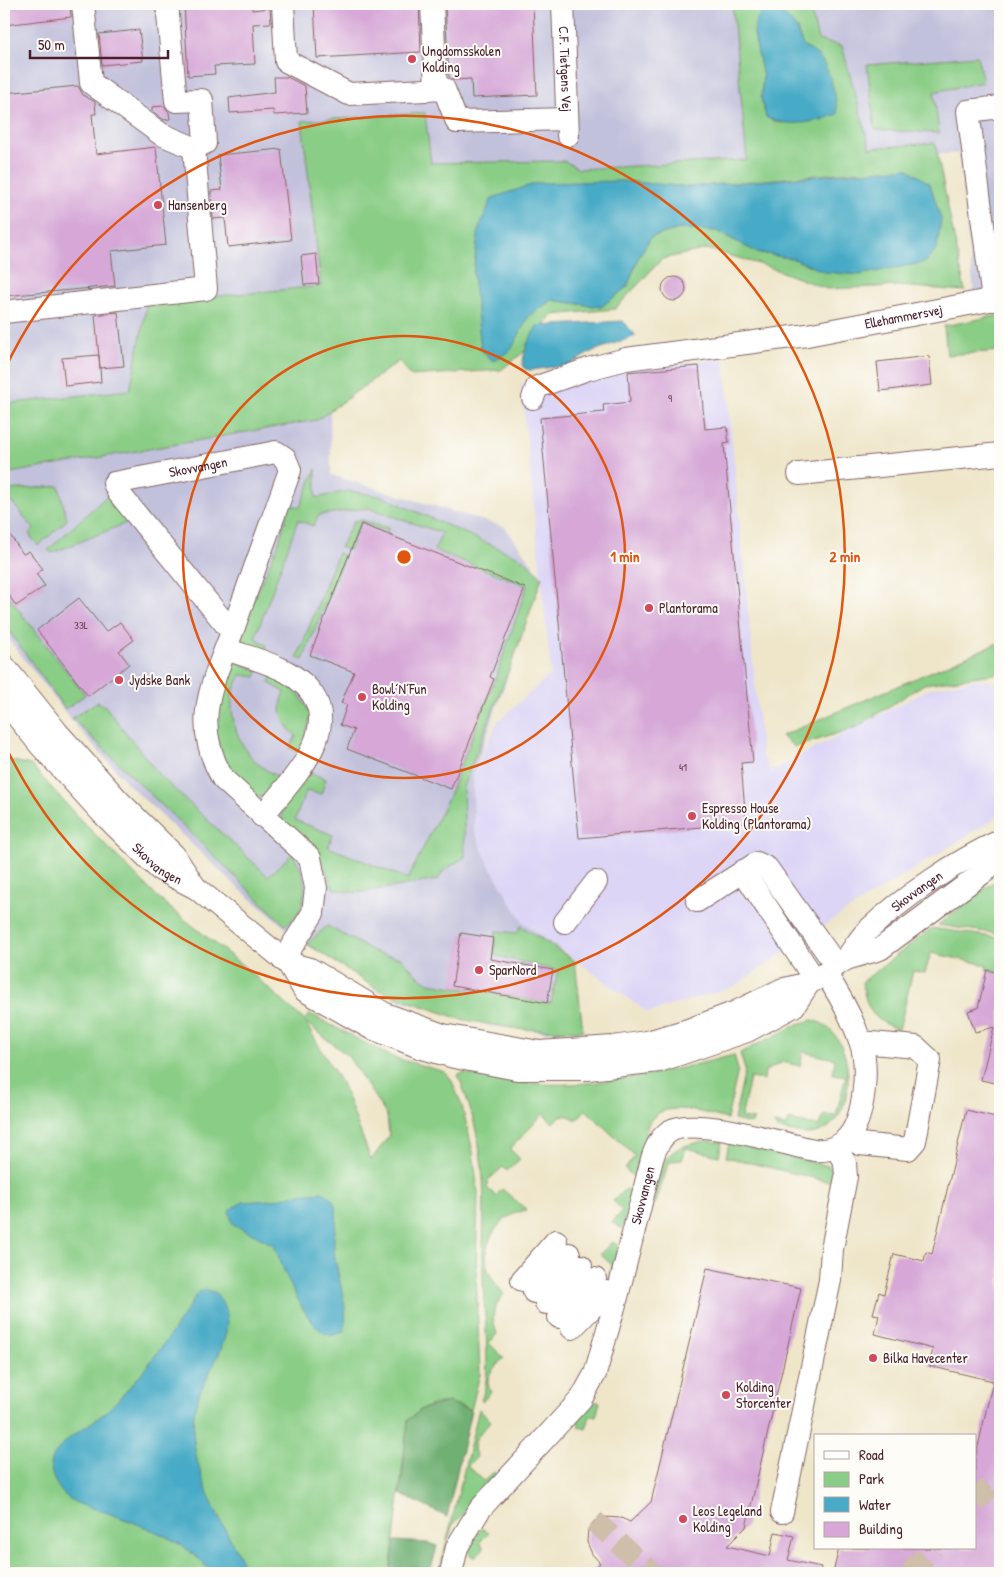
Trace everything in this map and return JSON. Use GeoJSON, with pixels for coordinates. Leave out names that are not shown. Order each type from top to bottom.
{"type":"FeatureCollection","features":[{"type":"Feature","properties":{"kind":"street"},"geometry":{"type":"LineString","coordinates":[[83,4],[91,83],[161,134],[194,148]]}},
{"type":"Feature","properties":{"kind":"street"},"geometry":{"type":"LineString","coordinates":[[167,4],[176,101],[202,100],[205,142],[194,148]]}},
{"type":"Feature","properties":{"kind":"street"},"geometry":{"type":"LineString","coordinates":[[283,4],[286,61],[349,94],[436,89],[432,4]]}},
{"type":"Feature","properties":{"kind":"street","name":"C.F. Tietgens Vej"},"geometry":{"type":"LineString","coordinates":[[436,89],[444,89],[457,122],[568,127],[563,4]]}},
{"type":"Feature","properties":{"kind":"street"},"geometry":{"type":"LineString","coordinates":[[997,299],[968,111],[1000,107]]}},
{"type":"Feature","properties":{"kind":"street"},"geometry":{"type":"LineString","coordinates":[[4,312],[206,289],[194,148]]}},
{"type":"Feature","properties":{"kind":"street","name":"Ellehammersvej"},"geometry":{"type":"LineString","coordinates":[[533,398],[537,387],[588,368],[626,359],[807,335],[997,299]]}},
{"type":"Feature","properties":{"kind":"street","name":"Skovvangen"},"geometry":{"type":"LineString","coordinates":[[229,641],[118,492],[114,483],[276,452],[285,458],[290,470],[229,641],[214,680],[207,712],[208,741],[214,764],[222,779],[310,858],[316,888],[313,912],[286,961]]}},
{"type":"Feature","properties":{"kind":"street"},"geometry":{"type":"LineString","coordinates":[[799,474],[1000,454]]}},
{"type":"Feature","properties":{"kind":"street"},"geometry":{"type":"LineString","coordinates":[[229,641],[299,680],[308,688],[318,711],[320,732],[305,764],[262,816]]}},
{"type":"Feature","properties":{"kind":"street","name":"Skovvangen"},"geometry":{"type":"LineString","coordinates":[[4,666],[57,732],[112,794],[174,855],[196,888]]}},
{"type":"Feature","properties":{"kind":"street","name":"Skovvangen"},"geometry":{"type":"LineString","coordinates":[[4,700],[41,746],[117,828],[159,869],[196,888],[286,961],[304,990],[347,1016],[394,1038],[454,1057],[517,1069],[550,1071],[588,1069],[659,1061],[747,1031],[794,1006],[866,932],[896,908],[979,850],[1000,841]]}},
{"type":"Feature","properties":{"kind":"street","name":"Skovvangen"},"geometry":{"type":"LineString","coordinates":[[826,972],[880,949],[1000,860]]}},
{"type":"Feature","properties":{"kind":"street"},"geometry":{"type":"LineString","coordinates":[[697,901],[757,863],[767,868],[782,889],[838,991],[861,1042],[865,1066],[860,1110],[842,1142],[846,1177],[832,1249],[830,1280],[782,1512]]}},
{"type":"Feature","properties":{"kind":"street"},"geometry":{"type":"LineString","coordinates":[[743,871],[826,972]]}},
{"type":"Feature","properties":{"kind":"street"},"geometry":{"type":"LineString","coordinates":[[565,922],[596,882]]}},
{"type":"Feature","properties":{"kind":"street"},"geometry":{"type":"LineString","coordinates":[[842,1142],[908,1149],[915,1141],[930,1060],[916,1048],[861,1042]]}},
{"type":"Feature","properties":{"kind":"street","name":"Skovvangen"},"geometry":{"type":"LineString","coordinates":[[451,1573],[457,1546],[480,1509],[581,1400],[595,1374],[618,1297],[652,1159],[661,1140],[670,1131],[693,1125],[814,1150],[826,1150],[842,1142]]}},
{"type":"Feature","properties":{"kind":"street"},"geometry":{"type":"LineString","coordinates":[[543,1301],[578,1263]]}},
{"type":"Feature","properties":{"kind":"street"},"geometry":{"type":"LineString","coordinates":[[543,1301],[578,1263]]}},
{"type":"Feature","properties":{"kind":"street"},"geometry":{"type":"LineString","coordinates":[[543,1301],[578,1263]]}},
{"type":"Feature","properties":{"kind":"shaded area"},"geometry":{"type":"Polygon","coordinates":[[[4,4],[1000,4],[1000,308],[976,312],[959,153],[327,199],[331,475],[505,527],[542,577],[473,775],[474,830],[488,863],[522,921],[575,961],[583,1031],[548,1032],[489,1026],[400,1000],[380,991],[295,936],[236,886],[131,787],[71,720],[4,633],[4,4]]]}},
{"type":"Feature","properties":{"kind":"shaded area"},"geometry":{"type":"Polygon","coordinates":[[[724,358],[762,756],[771,771],[932,688],[977,679],[1000,683],[1000,815],[834,919],[733,987],[648,1013],[522,921],[488,863],[474,830],[473,775],[497,722],[551,674],[521,383],[724,358]]]}},
{"type":"Feature","properties":{"kind":"green space"},"geometry":{"type":"Polygon","coordinates":[[[732,4],[809,4],[818,40],[842,46],[870,148],[935,143],[965,291],[897,286],[827,289],[766,266],[707,249],[662,259],[615,309],[552,315],[524,352],[501,370],[410,376],[399,361],[317,420],[4,474],[4,404],[130,390],[147,303],[321,286],[302,121],[425,113],[431,163],[564,161],[579,169],[747,160],[732,4]],[[797,28],[754,33],[763,77],[761,98],[766,117],[778,123],[822,120],[819,56],[802,46],[797,28]],[[861,171],[690,187],[620,181],[529,316],[552,300],[601,307],[627,287],[639,256],[651,237],[679,229],[717,231],[756,252],[794,259],[825,272],[861,171]]]}},
{"type":"Feature","properties":{"kind":"green space"},"geometry":{"type":"Polygon","coordinates":[[[977,56],[983,82],[934,92],[939,133],[875,130],[867,65],[977,56]]]}},
{"type":"Feature","properties":{"kind":"green space"},"geometry":{"type":"Polygon","coordinates":[[[1000,315],[1000,351],[947,355],[944,326],[1000,315]]]}},
{"type":"Feature","properties":{"kind":"green space"},"geometry":{"type":"Polygon","coordinates":[[[316,469],[316,498],[349,491],[381,496],[523,559],[542,577],[516,652],[463,787],[465,857],[444,870],[438,880],[356,893],[334,889],[322,862],[282,820],[283,803],[300,777],[313,774],[326,779],[321,794],[306,791],[295,820],[333,835],[328,847],[408,879],[448,798],[496,677],[527,586],[434,550],[442,533],[368,508],[319,515],[313,526],[298,520],[255,638],[267,645],[264,655],[245,648],[238,635],[278,545],[290,505],[300,507],[316,469]]]}},
{"type":"Feature","properties":{"kind":"green space"},"geometry":{"type":"Polygon","coordinates":[[[4,485],[9,490],[59,486],[67,520],[38,546],[29,534],[34,529],[11,501],[8,503],[4,498],[4,485]]]}},
{"type":"Feature","properties":{"kind":"green space"},"geometry":{"type":"Polygon","coordinates":[[[109,494],[129,522],[52,553],[48,550],[109,494]]]}},
{"type":"Feature","properties":{"kind":"green space"},"geometry":{"type":"Polygon","coordinates":[[[362,520],[388,528],[387,532],[361,522],[349,550],[340,547],[354,521],[362,520]]]}},
{"type":"Feature","properties":{"kind":"green space"},"geometry":{"type":"Polygon","coordinates":[[[338,553],[344,556],[303,660],[297,658],[338,553]]]}},
{"type":"Feature","properties":{"kind":"green space"},"geometry":{"type":"Polygon","coordinates":[[[4,591],[85,695],[65,709],[4,624],[4,591]]]}},
{"type":"Feature","properties":{"kind":"green space"},"geometry":{"type":"Polygon","coordinates":[[[1000,642],[1000,673],[924,684],[857,727],[795,747],[781,736],[1000,642]]]}},
{"type":"Feature","properties":{"kind":"green space"},"geometry":{"type":"Polygon","coordinates":[[[237,662],[258,671],[256,677],[241,675],[232,697],[232,710],[237,734],[249,754],[267,771],[279,777],[269,796],[255,797],[247,790],[226,762],[217,740],[214,712],[217,698],[226,666],[237,662]]]}},
{"type":"Feature","properties":{"kind":"green space"},"geometry":{"type":"Polygon","coordinates":[[[272,675],[294,685],[311,715],[301,753],[290,748],[296,736],[287,726],[282,716],[281,704],[285,692],[269,683],[272,675]]]}},
{"type":"Feature","properties":{"kind":"green space"},"geometry":{"type":"Polygon","coordinates":[[[97,702],[105,706],[160,776],[268,876],[292,854],[302,872],[304,882],[303,902],[293,919],[285,925],[72,718],[97,702]]]}},
{"type":"Feature","properties":{"kind":"green space"},"geometry":{"type":"Polygon","coordinates":[[[4,759],[31,765],[76,815],[159,899],[241,964],[304,1020],[310,1014],[392,1057],[445,1072],[451,1079],[462,1106],[473,1152],[478,1193],[476,1276],[480,1374],[471,1410],[453,1404],[438,1403],[431,1405],[408,1420],[390,1573],[4,1573],[4,759]],[[305,1022],[344,1088],[371,1160],[389,1136],[387,1116],[348,1056],[305,1022]]]}},
{"type":"Feature","properties":{"kind":"green space"},"geometry":{"type":"Polygon","coordinates":[[[1000,877],[1000,934],[938,925],[1000,877]]]}},
{"type":"Feature","properties":{"kind":"green space"},"geometry":{"type":"Polygon","coordinates":[[[327,926],[379,954],[401,958],[417,975],[429,983],[551,1003],[558,971],[494,955],[496,931],[517,933],[521,926],[575,961],[583,1031],[517,1029],[460,1019],[380,991],[307,944],[327,926]]]}},
{"type":"Feature","properties":{"kind":"green space"},"geometry":{"type":"Polygon","coordinates":[[[932,928],[1000,938],[1000,972],[986,969],[987,965],[931,953],[925,973],[913,971],[899,1030],[883,1022],[872,1013],[866,1000],[862,982],[932,928]]]}},
{"type":"Feature","properties":{"kind":"green space"},"geometry":{"type":"Polygon","coordinates":[[[812,1020],[826,1026],[837,1039],[844,1055],[848,1073],[847,1092],[842,1109],[833,1123],[819,1132],[809,1134],[777,1129],[774,1124],[787,1126],[789,1120],[817,1126],[820,1125],[824,1115],[836,1116],[846,1076],[833,1074],[835,1059],[803,1052],[800,1066],[783,1062],[765,1071],[764,1080],[750,1078],[741,1118],[754,1120],[751,1124],[734,1120],[745,1070],[740,1053],[798,1024],[812,1020]]]}},
{"type":"Feature","properties":{"kind":"green space"},"geometry":{"type":"Polygon","coordinates":[[[734,1055],[738,1070],[727,1119],[684,1109],[663,1111],[654,1116],[646,1131],[641,1162],[634,1177],[625,1169],[635,1156],[586,1110],[576,1120],[570,1116],[564,1116],[558,1118],[553,1123],[543,1114],[510,1149],[520,1159],[507,1171],[503,1167],[487,1181],[489,1183],[486,1187],[496,1196],[502,1189],[527,1210],[507,1218],[499,1225],[488,1243],[486,1254],[490,1275],[504,1294],[497,1304],[493,1317],[497,1334],[489,1343],[504,1358],[490,1373],[488,1381],[491,1392],[483,1401],[481,1399],[485,1389],[487,1359],[483,1277],[484,1198],[482,1167],[474,1122],[458,1075],[464,1073],[533,1084],[600,1082],[633,1078],[734,1055]]]}},
{"type":"Feature","properties":{"kind":"green space"},"geometry":{"type":"Polygon","coordinates":[[[705,1141],[722,1142],[719,1156],[686,1148],[682,1160],[671,1161],[667,1167],[656,1203],[653,1201],[662,1167],[671,1153],[690,1144],[705,1141]]]}},
{"type":"Feature","properties":{"kind":"green space"},"geometry":{"type":"Polygon","coordinates":[[[729,1143],[829,1166],[834,1173],[834,1183],[726,1157],[729,1143]]]}},
{"type":"Feature","properties":{"kind":"green space"},"geometry":{"type":"Polygon","coordinates":[[[625,1189],[630,1191],[631,1194],[621,1228],[612,1222],[623,1211],[613,1201],[625,1189]]]}},
{"type":"Feature","properties":{"kind":"green space"},"geometry":{"type":"Polygon","coordinates":[[[612,1242],[619,1246],[611,1282],[609,1282],[612,1265],[600,1254],[612,1242]]]}},
{"type":"Feature","properties":{"kind":"green space"},"geometry":{"type":"Polygon","coordinates":[[[597,1401],[600,1402],[596,1417],[590,1416],[586,1429],[579,1427],[578,1420],[597,1401]]]}},
{"type":"Feature","properties":{"kind":"green space"},"geometry":{"type":"Polygon","coordinates":[[[448,1402],[471,1410],[447,1517],[400,1494],[408,1420],[422,1409],[448,1402]]]}},
{"type":"Feature","properties":{"kind":"green space"},"geometry":{"type":"Polygon","coordinates":[[[479,1409],[491,1421],[477,1438],[474,1446],[477,1457],[468,1466],[484,1481],[494,1472],[498,1476],[452,1526],[439,1573],[479,1409]]]}},
{"type":"Feature","properties":{"kind":"green space"},"geometry":{"type":"Polygon","coordinates":[[[481,1528],[489,1533],[480,1542],[484,1548],[475,1557],[469,1554],[468,1550],[481,1528]]]}},
{"type":"Feature","properties":{"kind":"green space"},"geometry":{"type":"Polygon","coordinates":[[[395,1541],[428,1543],[437,1546],[430,1573],[390,1573],[395,1541]]]}},
{"type":"Feature","properties":{"kind":"water"},"geometry":{"type":"Polygon","coordinates":[[[764,11],[779,13],[790,20],[803,46],[816,54],[823,62],[832,84],[837,114],[820,120],[802,123],[783,122],[766,117],[761,98],[763,77],[754,33],[756,19],[764,11]]]}},
{"type":"Feature","properties":{"kind":"water"},"geometry":{"type":"Polygon","coordinates":[[[907,168],[930,184],[941,219],[937,248],[926,262],[859,275],[825,272],[794,259],[756,252],[717,231],[679,229],[651,237],[639,256],[627,287],[601,307],[552,300],[529,316],[511,350],[493,361],[481,350],[473,273],[479,228],[492,198],[537,183],[620,181],[690,187],[907,168]]]}},
{"type":"Feature","properties":{"kind":"water"},"geometry":{"type":"Polygon","coordinates":[[[623,321],[636,336],[593,351],[569,365],[530,370],[525,369],[522,364],[527,344],[537,326],[623,321]]]}},
{"type":"Feature","properties":{"kind":"water"},"geometry":{"type":"Polygon","coordinates":[[[322,1192],[332,1199],[336,1210],[334,1247],[345,1310],[344,1331],[334,1335],[321,1331],[304,1310],[274,1245],[233,1224],[229,1212],[243,1202],[272,1200],[300,1194],[322,1192]]]}},
{"type":"Feature","properties":{"kind":"water"},"geometry":{"type":"Polygon","coordinates":[[[205,1290],[215,1292],[224,1307],[227,1323],[225,1338],[204,1383],[194,1414],[193,1435],[196,1456],[209,1496],[248,1573],[211,1573],[201,1561],[177,1542],[134,1523],[79,1504],[66,1496],[59,1488],[53,1478],[51,1466],[59,1448],[104,1413],[123,1394],[158,1352],[198,1292],[205,1290]]]}},
{"type":"Feature","properties":{"kind":"building"},"geometry":{"type":"Polygon","coordinates":[[[4,4],[70,4],[71,17],[4,25],[4,4]]]}},
{"type":"Feature","properties":{"kind":"building"},"geometry":{"type":"Polygon","coordinates":[[[184,4],[252,4],[252,10],[270,8],[271,23],[253,24],[255,64],[214,66],[215,74],[188,76],[184,4]]]}},
{"type":"Feature","properties":{"kind":"building"},"geometry":{"type":"Polygon","coordinates":[[[314,4],[419,4],[421,52],[317,58],[314,4]]]}},
{"type":"Feature","properties":{"kind":"building"},"geometry":{"type":"Polygon","coordinates":[[[445,4],[533,4],[537,95],[472,98],[471,79],[453,80],[449,77],[445,4]]]}},
{"type":"Feature","properties":{"kind":"building"},"geometry":{"type":"Polygon","coordinates":[[[139,30],[143,61],[102,65],[99,34],[139,30]]]}},
{"type":"Feature","properties":{"kind":"building"},"geometry":{"type":"Polygon","coordinates":[[[274,77],[287,77],[305,86],[307,113],[274,115],[273,110],[230,113],[229,98],[275,92],[274,77]]]}},
{"type":"Feature","properties":{"kind":"building"},"geometry":{"type":"Polygon","coordinates":[[[78,86],[83,95],[95,102],[96,114],[92,114],[96,154],[156,147],[166,245],[111,251],[115,286],[4,296],[4,93],[78,86]]]}},
{"type":"Feature","properties":{"kind":"building"},"geometry":{"type":"Polygon","coordinates":[[[164,106],[169,112],[170,119],[164,120],[152,111],[152,107],[164,106]]]}},
{"type":"Feature","properties":{"kind":"building"},"geometry":{"type":"Polygon","coordinates":[[[281,149],[291,240],[228,247],[225,218],[213,219],[211,191],[222,190],[218,155],[281,149]]]}},
{"type":"Feature","properties":{"kind":"building"},"geometry":{"type":"Polygon","coordinates":[[[316,254],[319,284],[304,285],[301,256],[316,254]]]}},
{"type":"Feature","properties":{"kind":"building"},"geometry":{"type":"Polygon","coordinates":[[[674,277],[683,280],[686,289],[683,298],[674,301],[665,298],[662,289],[665,280],[674,277]]]}},
{"type":"Feature","properties":{"kind":"building"},"geometry":{"type":"Polygon","coordinates":[[[118,312],[124,366],[100,368],[95,315],[118,312]]]}},
{"type":"Feature","properties":{"kind":"building"},"geometry":{"type":"Polygon","coordinates":[[[99,355],[101,382],[65,386],[62,358],[99,355]]]}},
{"type":"Feature","properties":{"kind":"building"},"geometry":{"type":"Polygon","coordinates":[[[929,356],[932,385],[880,391],[877,362],[929,356]]]}},
{"type":"Feature","properties":{"kind":"building","name":"Plantorama"},"geometry":{"type":"Polygon","coordinates":[[[699,366],[705,429],[727,427],[729,443],[724,444],[753,762],[741,763],[746,823],[579,838],[540,418],[604,412],[603,405],[630,402],[628,372],[699,366]]]}},
{"type":"Feature","properties":{"kind":"building"},"geometry":{"type":"Polygon","coordinates":[[[361,524],[525,588],[490,677],[494,679],[451,789],[347,749],[354,730],[340,725],[347,705],[341,703],[354,672],[310,655],[361,524]]]}},
{"type":"Feature","properties":{"kind":"building"},"geometry":{"type":"Polygon","coordinates":[[[4,526],[23,554],[29,551],[43,569],[36,574],[45,586],[16,606],[4,588],[4,526]]]}},
{"type":"Feature","properties":{"kind":"building"},"geometry":{"type":"Polygon","coordinates":[[[79,598],[106,632],[120,622],[134,640],[119,651],[129,664],[88,696],[37,630],[79,598]]]}},
{"type":"Feature","properties":{"kind":"building"},"geometry":{"type":"Polygon","coordinates":[[[461,933],[493,938],[490,959],[553,970],[547,1003],[452,986],[461,933]]]}},
{"type":"Feature","properties":{"kind":"building"},"geometry":{"type":"Polygon","coordinates":[[[987,970],[1000,973],[1000,1084],[981,1080],[994,1027],[975,1032],[968,1011],[978,1008],[987,970]]]}},
{"type":"Feature","properties":{"kind":"building"},"geometry":{"type":"Polygon","coordinates":[[[966,1110],[1000,1118],[1000,1573],[833,1573],[839,1550],[976,1550],[976,1455],[993,1381],[929,1366],[933,1349],[875,1334],[879,1315],[873,1314],[879,1292],[884,1294],[894,1254],[924,1261],[926,1252],[932,1254],[966,1110]]]}},
{"type":"Feature","properties":{"kind":"building","name":"Kolding Storcenter"},"geometry":{"type":"Polygon","coordinates":[[[707,1268],[801,1288],[746,1527],[727,1546],[770,1556],[775,1532],[794,1536],[788,1560],[821,1567],[820,1573],[590,1573],[600,1563],[592,1554],[587,1542],[588,1529],[594,1521],[604,1517],[621,1518],[630,1522],[651,1502],[707,1268]]]}},
{"type":"Feature","properties":{"kind":"tunnel"},"geometry":{"type":"LineString","coordinates":[[976,1502],[990,1486],[1000,1488]]}},
{"type":"Feature","properties":{"kind":"tunnel"},"geometry":{"type":"LineString","coordinates":[[594,1521],[652,1573]]}},
{"type":"Feature","properties":{"kind":"tunnel"},"geometry":{"type":"LineString","coordinates":[[910,1573],[931,1550]]}},
{"type":"Feature","properties":{"kind":"place","name":"Ungdomsskolen Kolding"},"geometry":{"type":"Point","coordinates":[412,59]}},
{"type":"Feature","properties":{"kind":"place","name":"Hansenberg"},"geometry":{"type":"Point","coordinates":[158,205]}},
{"type":"Feature","properties":{"kind":"place","name":"Plantorama"},"geometry":{"type":"Point","coordinates":[649,608]}},
{"type":"Feature","properties":{"kind":"place","name":"Jydske Bank"},"geometry":{"type":"Point","coordinates":[119,680]}},
{"type":"Feature","properties":{"kind":"place","name":"Bowl´N´Fun Kolding"},"geometry":{"type":"Point","coordinates":[362,697]}},
{"type":"Feature","properties":{"kind":"place","name":"Espresso House Kolding (Plantorama)"},"geometry":{"type":"Point","coordinates":[692,816]}},
{"type":"Feature","properties":{"kind":"place","name":"SparNord"},"geometry":{"type":"Point","coordinates":[479,970]}},
{"type":"Feature","properties":{"kind":"place","name":"Bilka Havecenter"},"geometry":{"type":"Point","coordinates":[873,1358]}},
{"type":"Feature","properties":{"kind":"place","name":"Kolding Storcenter"},"geometry":{"type":"Point","coordinates":[726,1395]}},
{"type":"Feature","properties":{"kind":"place","name":"Leos Legeland Kolding"},"geometry":{"type":"Point","coordinates":[683,1519]}}]}
